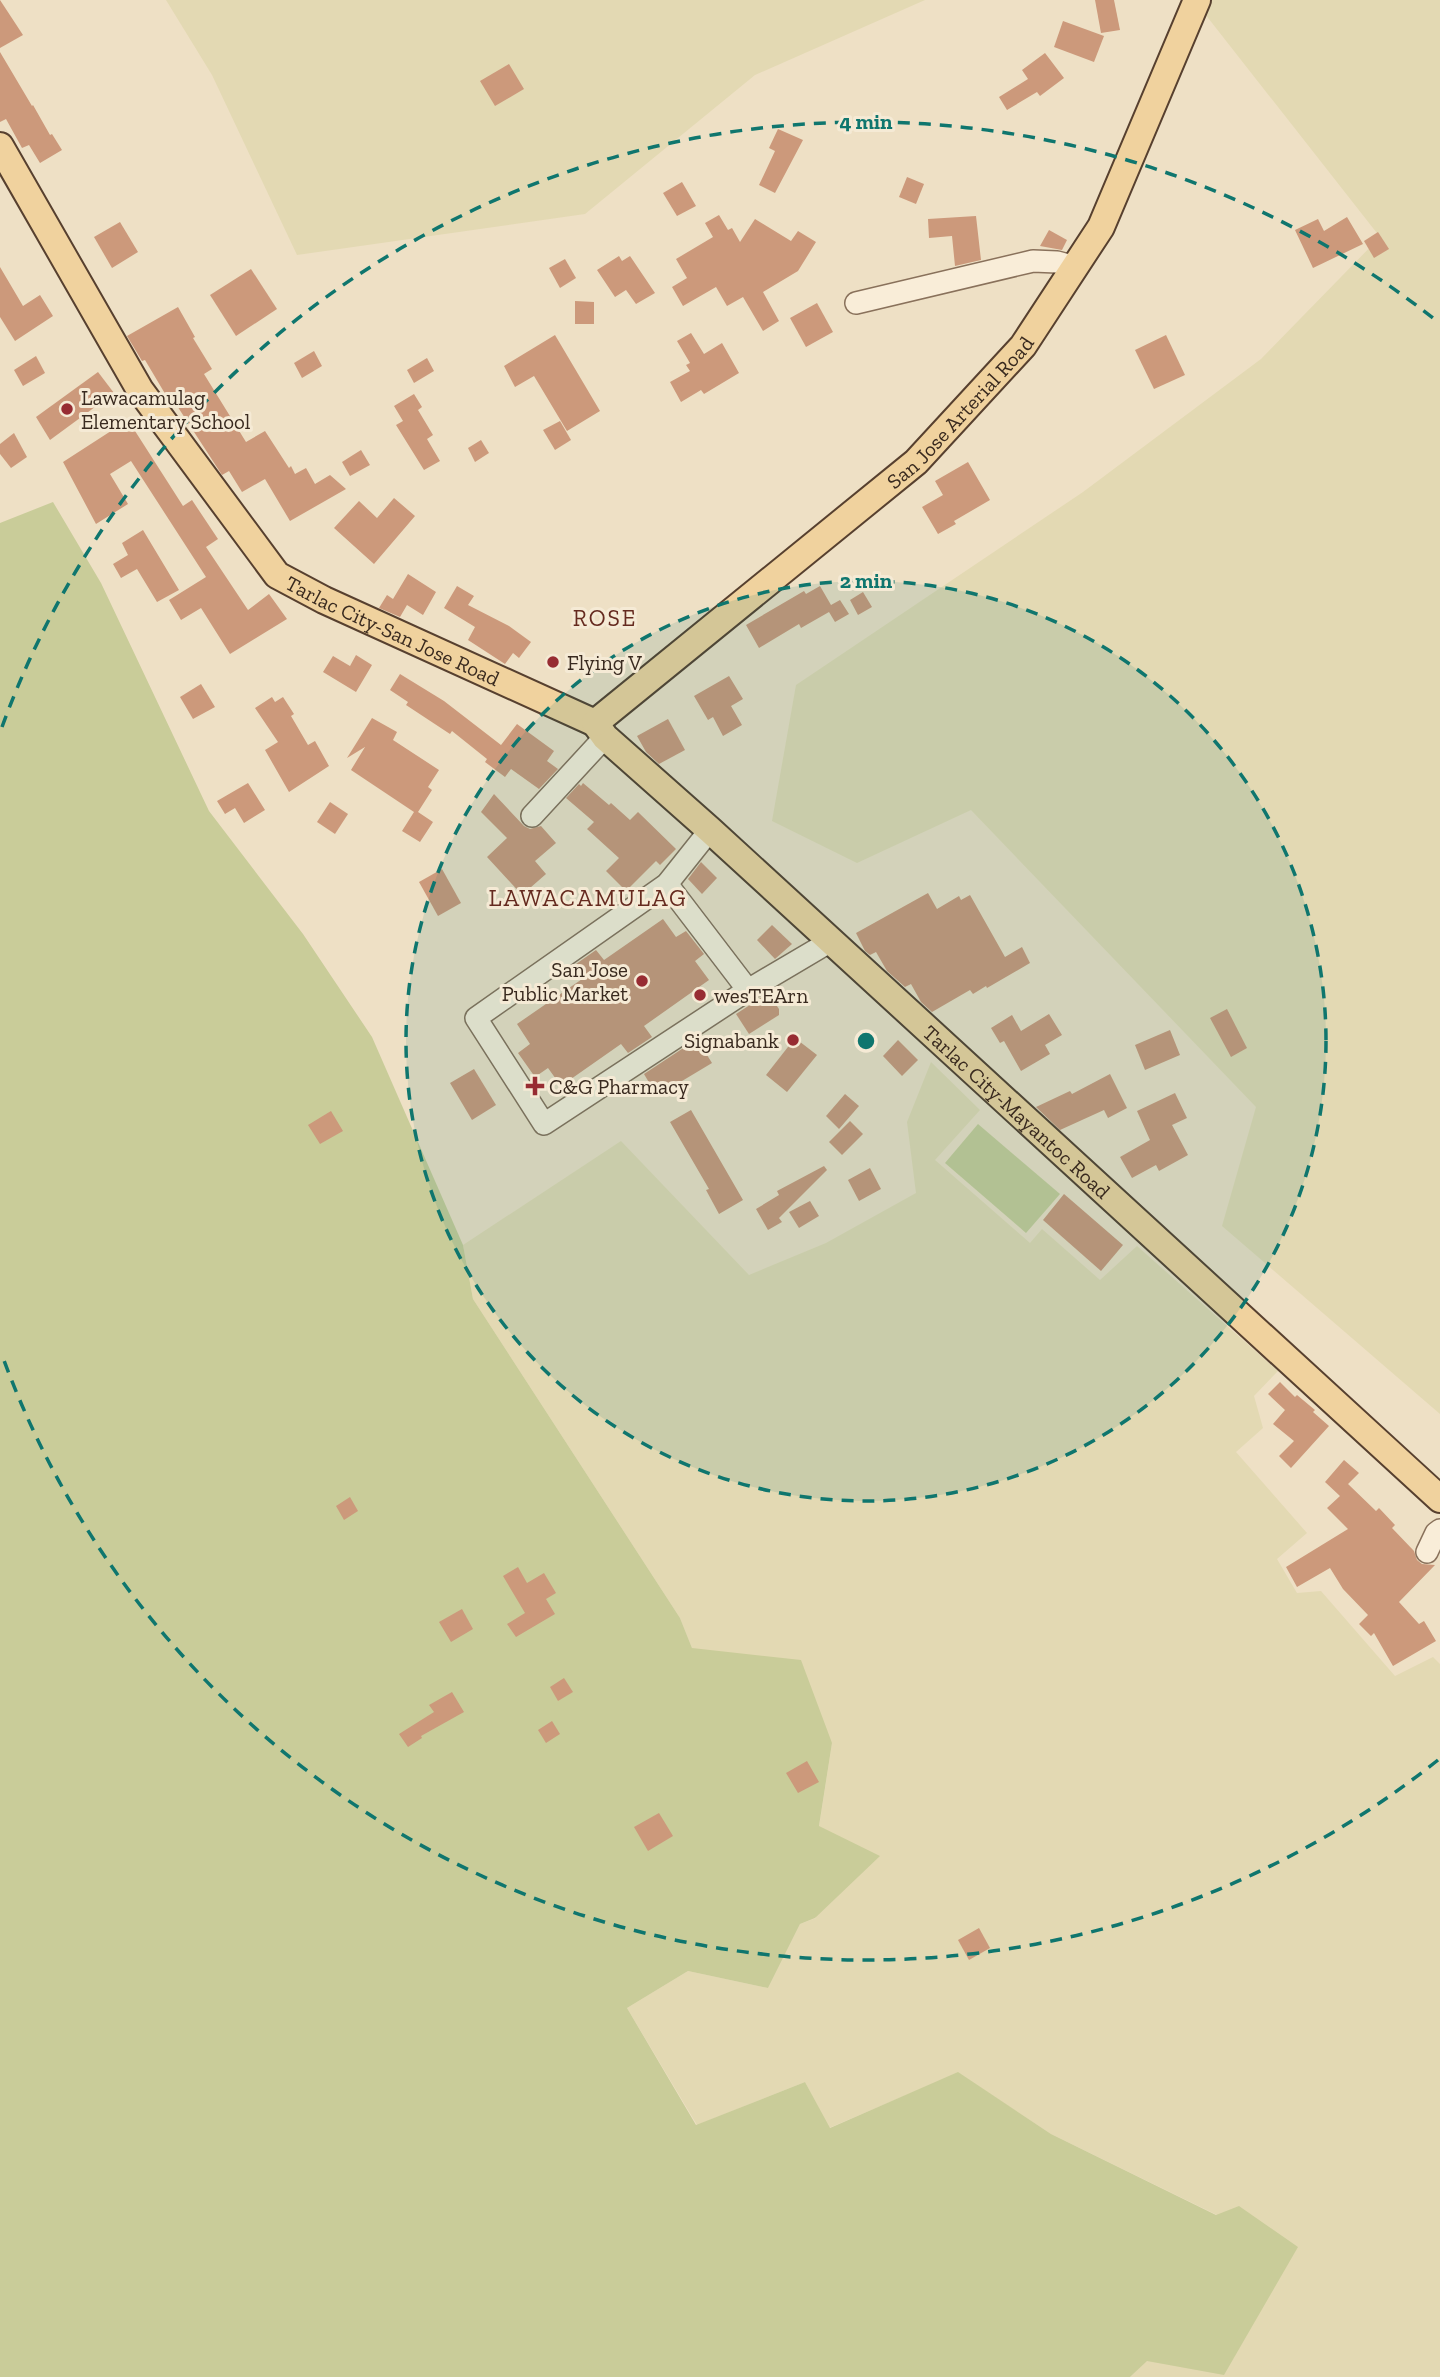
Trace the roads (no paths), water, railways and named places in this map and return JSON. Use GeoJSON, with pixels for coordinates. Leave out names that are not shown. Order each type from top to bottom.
{"type":"FeatureCollection","features":[{"type":"Feature","properties":{"kind":"main road","name":"San Jose Arterial Road"},"geometry":{"type":"LineString","coordinates":[[600,730],[916,462],[1023,346],[1101,227],[1197,0]]}},
{"type":"Feature","properties":{"kind":"main road","name":"Tarlac City-San Jose Road"},"geometry":{"type":"LineString","coordinates":[[0,145],[140,390],[277,575],[324,600],[600,730]]}},
{"type":"Feature","properties":{"kind":"main road","name":"Tarlac City-Mayantoc Road"},"geometry":{"type":"LineString","coordinates":[[600,730],[1440,1499]]}},
{"type":"Feature","properties":{"kind":"street"},"geometry":{"type":"LineString","coordinates":[[856,303],[1033,261],[1056,262],[1076,267]]}},
{"type":"Feature","properties":{"kind":"street"},"geometry":{"type":"LineString","coordinates":[[532,816],[600,730]]}},
{"type":"Feature","properties":{"kind":"street"},"geometry":{"type":"LineString","coordinates":[[710,830],[667,884],[476,1018],[544,1124],[748,990],[831,941]]}},
{"type":"Feature","properties":{"kind":"street"},"geometry":{"type":"LineString","coordinates":[[667,884],[748,990]]}},
{"type":"Feature","properties":{"kind":"street"},"geometry":{"type":"LineString","coordinates":[[1427,1552],[1440,1530]]}},
{"type":"Feature","properties":{"kind":"place","name":"Lawacamulag Elementary School"},"geometry":{"type":"Point","coordinates":[67,409]}},
{"type":"Feature","properties":{"kind":"place","name":"Flying V"},"geometry":{"type":"Point","coordinates":[553,662]}},
{"type":"Feature","properties":{"kind":"place","name":"San Jose Public Market"},"geometry":{"type":"Point","coordinates":[642,981]}},
{"type":"Feature","properties":{"kind":"place","name":"wesTEArn"},"geometry":{"type":"Point","coordinates":[700,995]}},
{"type":"Feature","properties":{"kind":"place","name":"Signabank"},"geometry":{"type":"Point","coordinates":[793,1040]}},
{"type":"Feature","properties":{"kind":"place","name":"C&G Pharmacy"},"geometry":{"type":"Point","coordinates":[535,1086]}},
{"type":"Feature","properties":{"kind":"district","name":"ROSE"},"geometry":{"type":"Point","coordinates":[605,618]}},
{"type":"Feature","properties":{"kind":"district","name":"LAWACAMULAG"},"geometry":{"type":"Point","coordinates":[588,897]}}]}
